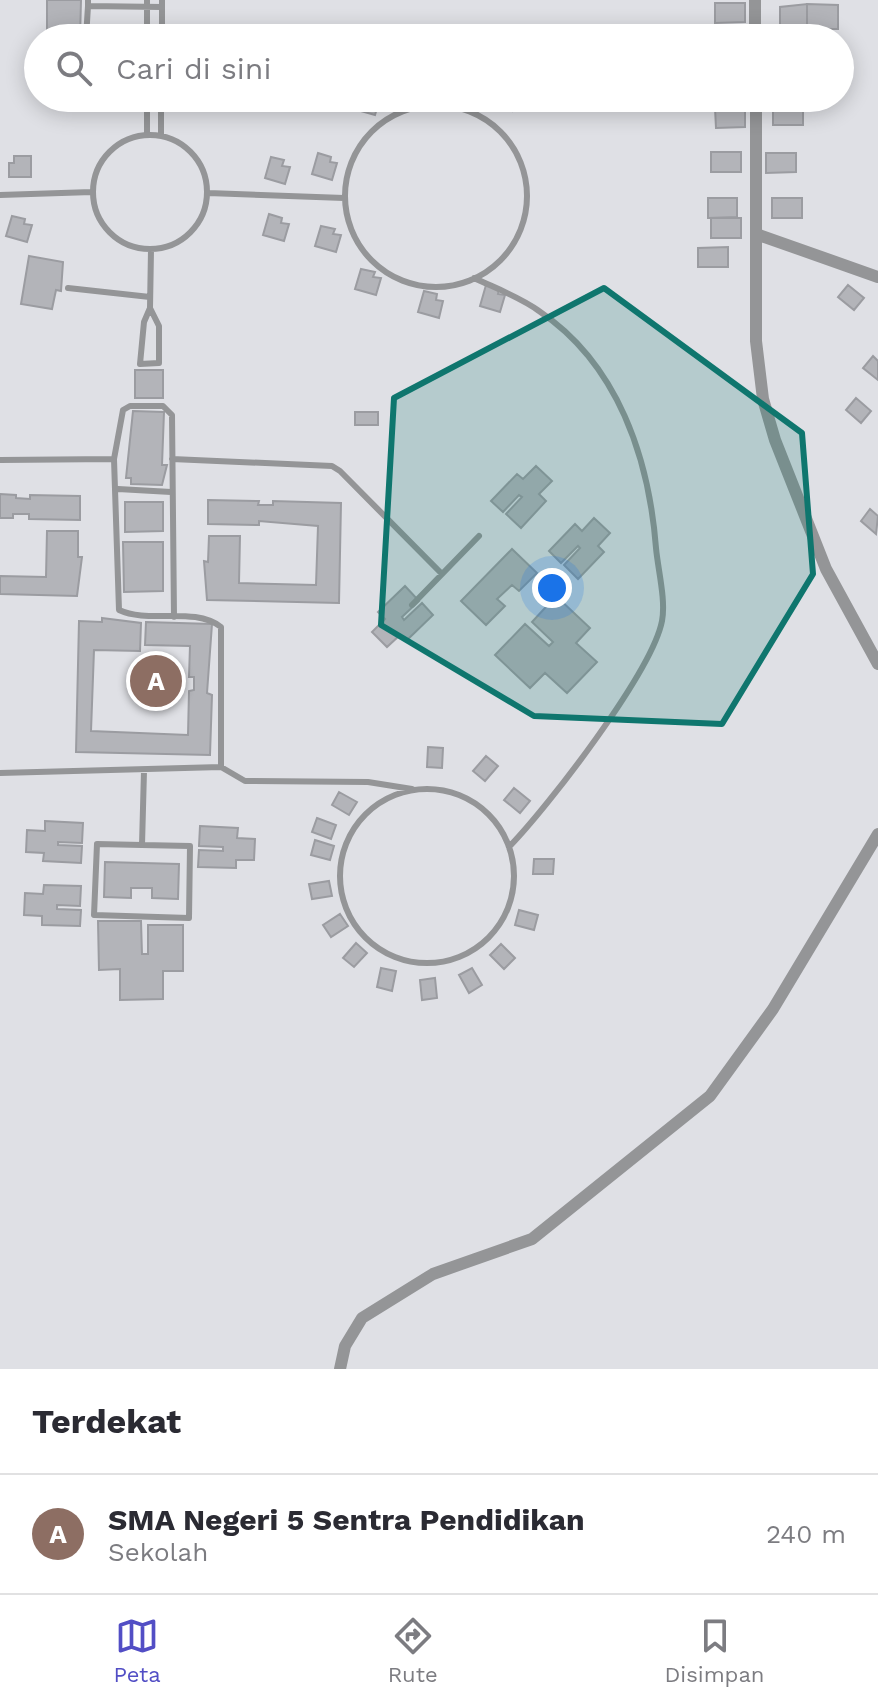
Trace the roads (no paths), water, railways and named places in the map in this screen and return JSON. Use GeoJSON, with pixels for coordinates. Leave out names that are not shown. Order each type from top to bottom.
{"type":"FeatureCollection","features":[{"type":"Feature","properties":{"kind":"street"},"geometry":{"type":"LineString","coordinates":[[755,0],[755,24]]}},
{"type":"Feature","properties":{"kind":"street"},"geometry":{"type":"LineString","coordinates":[[756,112],[757,351],[767,413],[826,569],[878,664]]}},
{"type":"Feature","properties":{"kind":"street"},"geometry":{"type":"LineString","coordinates":[[759,235],[878,277]]}},
{"type":"Feature","properties":{"kind":"street"},"geometry":{"type":"LineString","coordinates":[[340,1369],[345,1346],[362,1318],[433,1274],[532,1239],[710,1096],[773,1009],[878,834]]}},
{"type":"Feature","properties":{"kind":"lane"},"geometry":{"type":"LineString","coordinates":[[87,24],[88,3],[162,4]]}},
{"type":"Feature","properties":{"kind":"lane"},"geometry":{"type":"LineString","coordinates":[[147,3],[147,24]]}},
{"type":"Feature","properties":{"kind":"lane"},"geometry":{"type":"LineString","coordinates":[[147,112],[147,135]]}},
{"type":"Feature","properties":{"kind":"lane"},"geometry":{"type":"LineString","coordinates":[[161,112],[161,136]]}},
{"type":"Feature","properties":{"kind":"lane"},"geometry":{"type":"LineString","coordinates":[[401,112],[367,136],[347,176],[344,198],[350,227],[364,252],[385,272],[412,284],[441,287],[474,278],[494,266],[513,244],[525,217],[527,188],[520,160],[492,124],[464,112]]}},
{"type":"Feature","properties":{"kind":"lane"},"geometry":{"type":"LineString","coordinates":[[147,135],[161,136],[190,150],[203,170],[208,193],[205,211],[197,227],[184,239],[151,250],[132,247],[116,239],[103,226],[95,210],[92,192],[95,175],[114,147],[147,135]]}},
{"type":"Feature","properties":{"kind":"lane"},"geometry":{"type":"LineString","coordinates":[[0,195],[92,192]]}},
{"type":"Feature","properties":{"kind":"lane"},"geometry":{"type":"LineString","coordinates":[[208,193],[344,198]]}},
{"type":"Feature","properties":{"kind":"lane"},"geometry":{"type":"LineString","coordinates":[[150,308],[159,326],[159,363],[140,364],[144,322],[150,308],[151,250]]}},
{"type":"Feature","properties":{"kind":"lane"},"geometry":{"type":"LineString","coordinates":[[474,278],[539,311],[588,353],[619,399],[636,443],[654,517],[663,620],[638,673],[544,810],[509,847]]}},
{"type":"Feature","properties":{"kind":"lane"},"geometry":{"type":"LineString","coordinates":[[68,288],[150,297]]}},
{"type":"Feature","properties":{"kind":"lane"},"geometry":{"type":"LineString","coordinates":[[174,617],[171,411],[163,406],[130,406],[123,410],[114,459],[118,489],[119,610],[129,614],[214,622],[223,633],[221,767]]}},
{"type":"Feature","properties":{"kind":"lane"},"geometry":{"type":"LineString","coordinates":[[0,460],[114,459]]}},
{"type":"Feature","properties":{"kind":"lane"},"geometry":{"type":"LineString","coordinates":[[172,459],[332,466],[442,574]]}},
{"type":"Feature","properties":{"kind":"lane"},"geometry":{"type":"LineString","coordinates":[[118,489],[171,492]]}},
{"type":"Feature","properties":{"kind":"lane"},"geometry":{"type":"LineString","coordinates":[[412,605],[479,536]]}},
{"type":"Feature","properties":{"kind":"lane"},"geometry":{"type":"LineString","coordinates":[[0,773],[221,767],[245,781],[368,782],[445,791],[473,802],[495,821],[509,847],[514,874],[510,902],[497,928],[477,947],[452,960],[424,963],[396,958],[371,944],[352,922],[341,896],[339,867],[347,839],[364,815],[388,798],[416,790]]}},
{"type":"Feature","properties":{"kind":"lane"},"geometry":{"type":"LineString","coordinates":[[142,845],[144,771]]}},
{"type":"Feature","properties":{"kind":"lane"},"geometry":{"type":"LineString","coordinates":[[97,844],[142,845],[190,846],[189,918],[94,915],[97,844]]}},
{"type":"Feature","properties":{"kind":"place","name":"SMA Negeri 5 Sentra Pendidikan"},"geometry":{"type":"Point","coordinates":[156,681]}}]}
